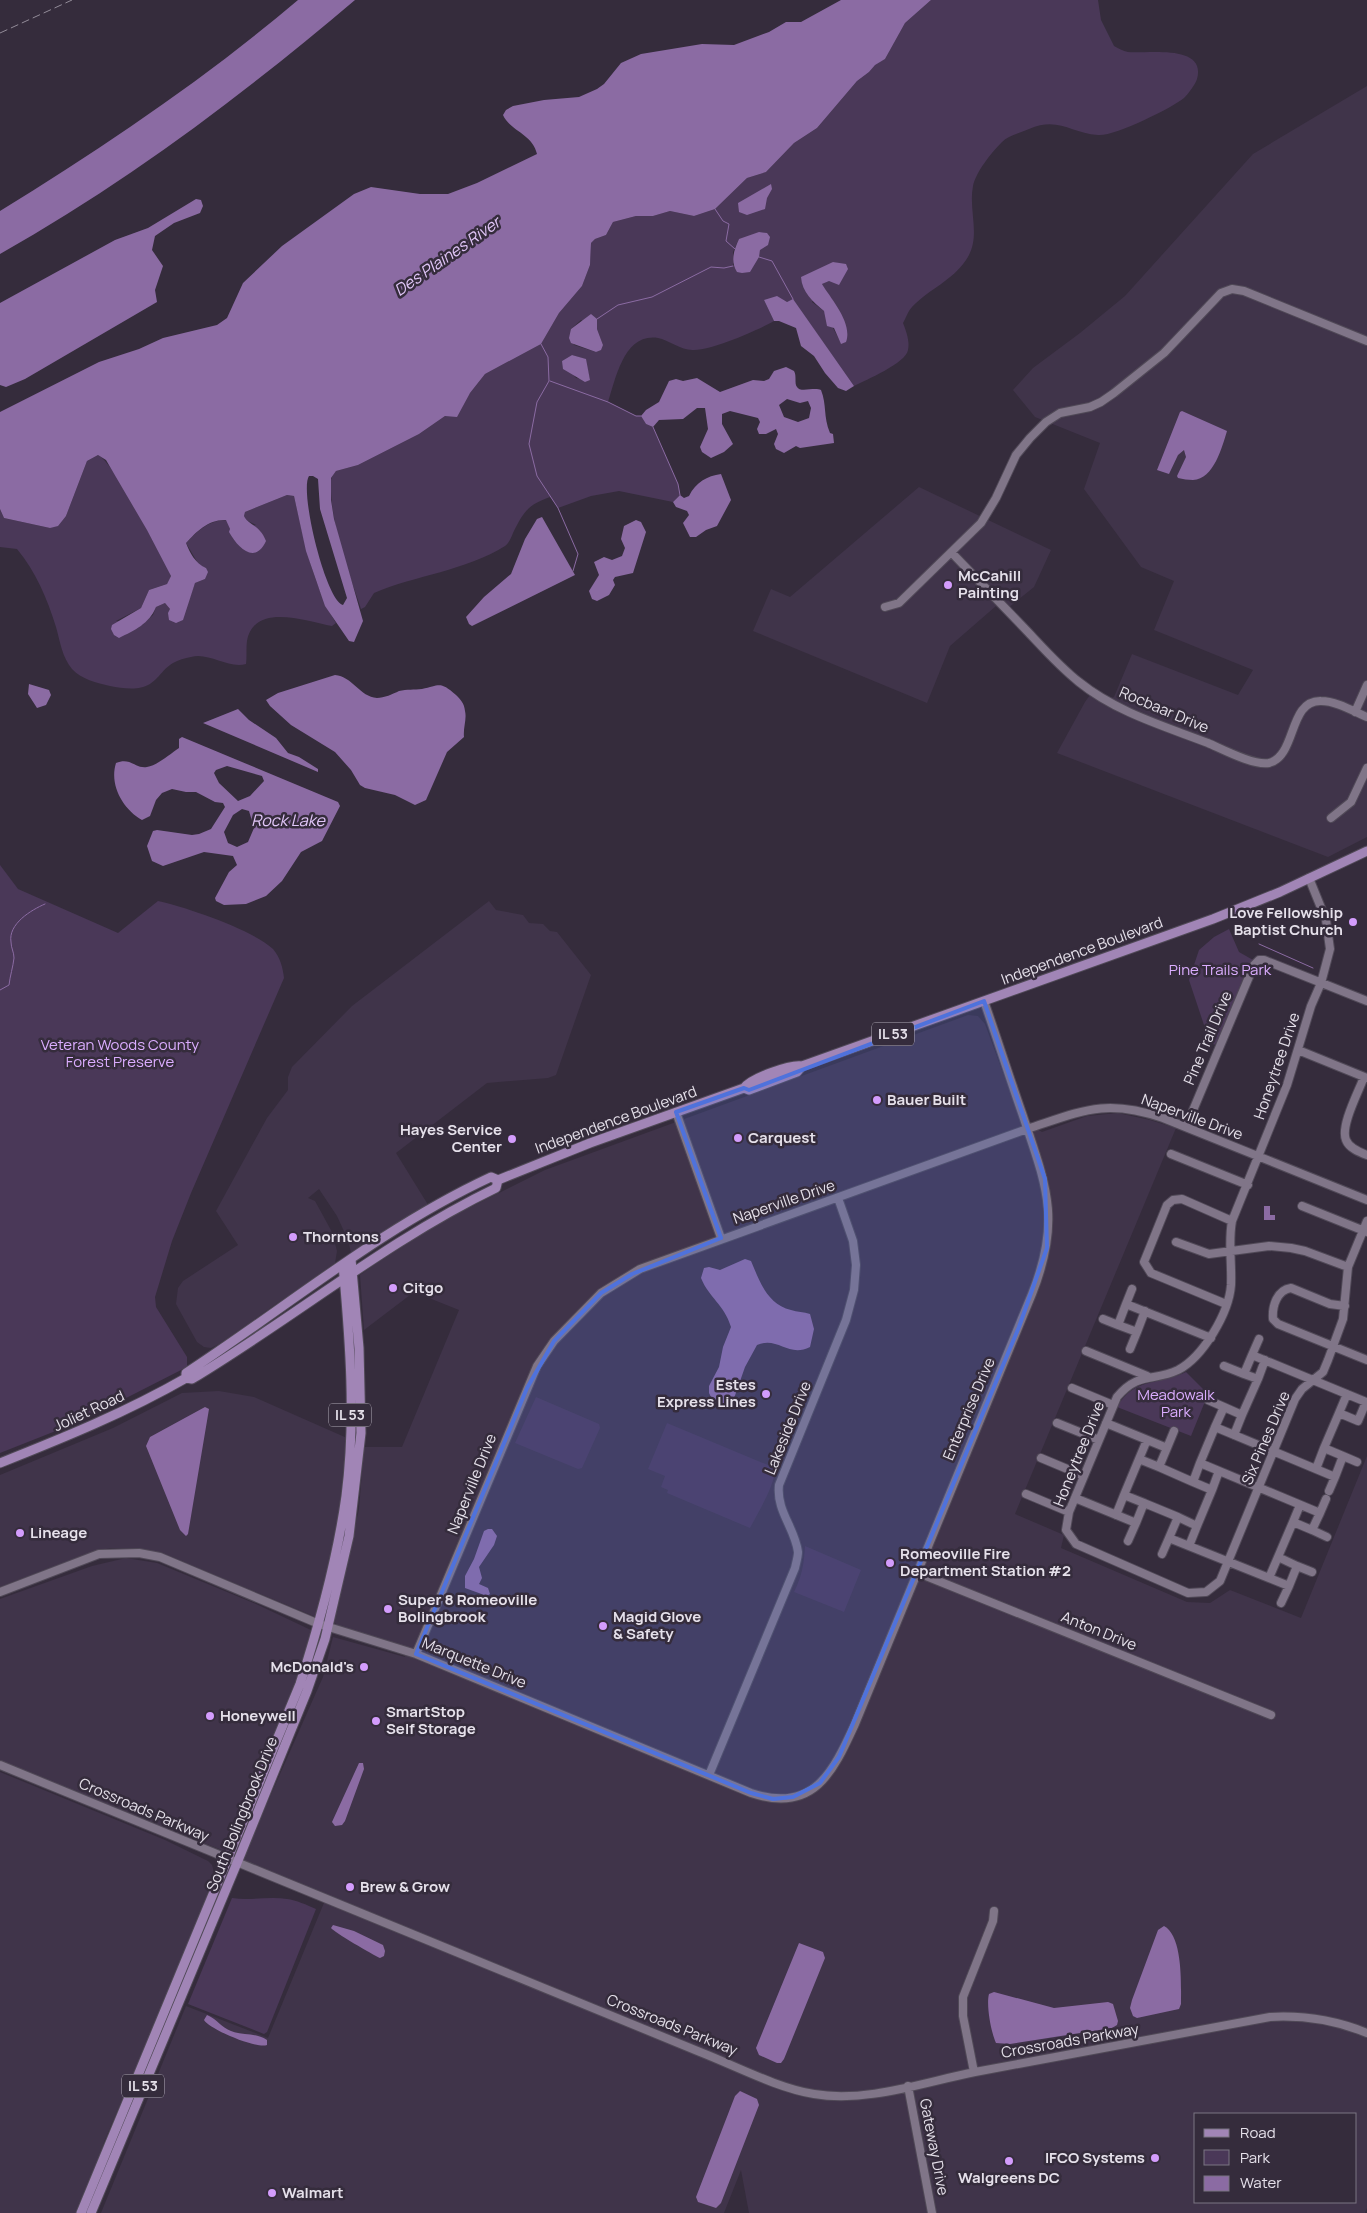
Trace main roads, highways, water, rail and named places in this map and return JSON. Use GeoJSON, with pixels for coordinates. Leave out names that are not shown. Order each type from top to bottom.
{"type":"FeatureCollection","features":[{"type":"Feature","properties":{"kind":"main road","name":"Independence Boulevard"},"geometry":{"type":"LineString","coordinates":[[343,1265],[397,1229],[491,1177],[498,1180],[571,1150],[744,1088],[749,1090],[797,1072],[802,1066],[1213,919],[1309,878],[1367,850]]}},
{"type":"Feature","properties":{"kind":"main road","name":"Independence Boulevard"},"geometry":{"type":"LineString","coordinates":[[354,1272],[413,1233],[496,1188],[498,1180]]}},
{"type":"Feature","properties":{"kind":"main road","name":"South Bolingbrook Drive"},"geometry":{"type":"LineString","coordinates":[[91,2213],[303,1700],[349,1536],[361,1433],[361,1381],[354,1272],[351,1259]]}},
{"type":"Feature","properties":{"kind":"main road","name":"South Bolingbrook Drive"},"geometry":{"type":"LineString","coordinates":[[81,2213],[323,1626],[337,1552],[348,1466],[350,1356],[343,1265]]}},
{"type":"Feature","properties":{"kind":"main road","name":"Joliet Road"},"geometry":{"type":"LineString","coordinates":[[186,1378],[186,1373],[343,1265]]}},
{"type":"Feature","properties":{"kind":"main road","name":"Joliet Road"},"geometry":{"type":"LineString","coordinates":[[0,1463],[59,1440],[162,1392],[186,1378],[192,1379],[354,1272]]}},
{"type":"Feature","properties":{"kind":"water"},"geometry":{"type":"Polygon","coordinates":[[[298,0],[355,0],[228,103],[184,135],[94,197],[0,254],[0,211],[115,137],[190,85],[298,0]]]}},
{"type":"Feature","properties":{"kind":"water","name":"Des Plaines River"},"geometry":{"type":"Polygon","coordinates":[[[841,0],[931,0],[905,23],[885,59],[857,81],[817,128],[794,143],[766,172],[747,178],[715,209],[694,216],[670,211],[653,216],[636,216],[613,222],[606,235],[595,239],[591,243],[590,265],[582,286],[559,313],[541,344],[485,374],[470,393],[457,417],[445,416],[419,434],[358,465],[336,471],[331,478],[331,500],[334,519],[363,621],[354,642],[349,641],[325,606],[306,551],[294,496],[287,495],[245,512],[244,516],[246,519],[260,531],[266,541],[257,552],[247,552],[237,544],[229,532],[230,529],[226,520],[214,521],[199,530],[186,543],[193,557],[208,572],[205,579],[195,583],[183,620],[176,623],[169,620],[168,613],[170,609],[165,603],[156,607],[150,618],[141,626],[119,638],[114,635],[111,629],[112,625],[141,608],[149,590],[167,584],[171,576],[147,530],[106,460],[98,455],[87,461],[66,516],[58,526],[50,528],[4,518],[0,509],[0,412],[99,362],[139,349],[163,338],[217,325],[227,318],[243,283],[282,246],[354,194],[371,187],[420,194],[448,194],[477,183],[537,154],[531,142],[511,125],[503,115],[506,110],[513,106],[544,100],[579,97],[604,84],[621,63],[641,54],[702,44],[734,45],[769,32],[786,22],[801,22],[841,0]],[[309,476],[307,486],[316,545],[329,585],[336,599],[343,605],[347,598],[320,509],[318,479],[309,476]]]}},
{"type":"Feature","properties":{"kind":"water"},"geometry":{"type":"Polygon","coordinates":[[[771,184],[772,189],[767,198],[765,209],[747,215],[739,212],[738,203],[771,184]]]}},
{"type":"Feature","properties":{"kind":"water"},"geometry":{"type":"Polygon","coordinates":[[[196,199],[201,200],[203,206],[200,213],[174,223],[155,236],[152,250],[163,266],[155,290],[157,302],[25,379],[6,387],[0,385],[0,303],[115,240],[148,228],[196,199]]]}},
{"type":"Feature","properties":{"kind":"water"},"geometry":{"type":"Polygon","coordinates":[[[759,232],[767,233],[770,237],[768,245],[760,250],[759,257],[750,272],[737,272],[733,260],[734,251],[739,239],[759,232]]]}},
{"type":"Feature","properties":{"kind":"water"},"geometry":{"type":"Polygon","coordinates":[[[833,262],[846,264],[848,269],[839,285],[829,281],[822,284],[844,319],[847,335],[846,342],[841,344],[834,328],[827,326],[824,311],[812,300],[803,287],[801,277],[833,262]]]}},
{"type":"Feature","properties":{"kind":"water"},"geometry":{"type":"Polygon","coordinates":[[[777,296],[787,302],[793,299],[854,386],[846,391],[838,388],[814,356],[801,346],[796,328],[779,321],[774,321],[764,300],[777,296]]]}},
{"type":"Feature","properties":{"kind":"water"},"geometry":{"type":"Polygon","coordinates":[[[591,314],[597,319],[597,329],[603,345],[601,350],[596,352],[571,343],[569,338],[571,329],[591,314]]]}},
{"type":"Feature","properties":{"kind":"water"},"geometry":{"type":"Polygon","coordinates":[[[572,355],[586,359],[590,380],[585,382],[563,369],[562,361],[572,355]]]}},
{"type":"Feature","properties":{"kind":"water"},"geometry":{"type":"Polygon","coordinates":[[[786,367],[794,371],[796,385],[799,389],[821,390],[828,427],[830,433],[833,434],[834,443],[800,448],[796,446],[784,453],[776,449],[774,444],[778,434],[776,429],[766,434],[759,434],[757,429],[760,422],[758,418],[730,411],[722,414],[722,424],[733,444],[724,452],[711,458],[702,452],[700,447],[708,429],[705,408],[697,408],[683,419],[659,420],[653,427],[646,424],[641,416],[646,410],[659,402],[669,381],[697,378],[720,392],[753,380],[764,381],[769,379],[774,371],[786,367]],[[787,399],[779,405],[784,417],[798,422],[809,418],[811,408],[808,401],[800,403],[787,399]]]}},
{"type":"Feature","properties":{"kind":"water"},"geometry":{"type":"Polygon","coordinates":[[[1182,411],[1227,431],[1220,453],[1212,468],[1200,478],[1193,480],[1178,478],[1177,476],[1186,457],[1184,450],[1178,455],[1169,474],[1157,470],[1182,411]]]}},
{"type":"Feature","properties":{"kind":"water"},"geometry":{"type":"Polygon","coordinates":[[[721,474],[731,500],[717,526],[706,530],[696,537],[690,537],[683,523],[689,515],[687,511],[676,507],[673,502],[680,495],[684,498],[689,496],[702,480],[721,474]]]}},
{"type":"Feature","properties":{"kind":"water"},"geometry":{"type":"Polygon","coordinates":[[[542,517],[575,575],[472,626],[466,617],[484,597],[511,574],[525,539],[537,519],[542,517]]]}},
{"type":"Feature","properties":{"kind":"water"},"geometry":{"type":"Polygon","coordinates":[[[636,520],[641,522],[646,532],[633,573],[615,577],[613,580],[615,585],[609,595],[597,601],[592,599],[589,591],[599,575],[594,562],[604,557],[612,560],[622,556],[625,548],[621,539],[624,526],[636,520]]]}},
{"type":"Feature","properties":{"kind":"water"},"geometry":{"type":"Polygon","coordinates":[[[335,675],[346,679],[371,697],[385,697],[402,690],[422,689],[440,685],[451,691],[461,700],[465,714],[464,737],[447,752],[426,800],[415,805],[395,795],[365,788],[360,785],[351,770],[335,752],[291,725],[266,700],[278,693],[335,675]]]}},
{"type":"Feature","properties":{"kind":"water"},"geometry":{"type":"Polygon","coordinates":[[[29,684],[49,690],[51,695],[46,705],[37,708],[28,694],[29,684]]]}},
{"type":"Feature","properties":{"kind":"water"},"geometry":{"type":"Polygon","coordinates":[[[238,709],[249,720],[276,738],[288,753],[299,757],[318,769],[318,772],[203,723],[238,709]]]}},
{"type":"Feature","properties":{"kind":"water","name":"Rock Lake"},"geometry":{"type":"Polygon","coordinates":[[[182,737],[338,802],[340,806],[322,841],[301,852],[282,881],[266,896],[246,904],[224,905],[216,901],[215,898],[229,872],[237,865],[233,856],[204,852],[163,866],[152,861],[147,846],[153,831],[199,834],[211,829],[225,807],[223,803],[215,802],[196,792],[172,789],[162,793],[156,800],[150,816],[142,820],[129,810],[119,796],[114,780],[116,763],[125,761],[143,767],[151,766],[160,762],[179,748],[179,739],[182,737]],[[227,766],[216,770],[214,773],[219,783],[238,801],[250,796],[264,781],[262,776],[227,766]],[[242,809],[233,815],[224,832],[228,843],[237,847],[248,842],[254,828],[249,811],[242,809]]]}},
{"type":"Feature","properties":{"kind":"water"},"geometry":{"type":"Polygon","coordinates":[[[1264,1206],[1270,1206],[1270,1215],[1275,1215],[1275,1220],[1264,1220],[1264,1206]]]}},
{"type":"Feature","properties":{"kind":"water"},"geometry":{"type":"Polygon","coordinates":[[[745,1259],[751,1261],[761,1284],[770,1297],[783,1307],[810,1314],[814,1329],[810,1347],[802,1350],[789,1349],[771,1343],[757,1345],[745,1367],[732,1404],[726,1407],[714,1403],[709,1393],[709,1386],[719,1367],[723,1347],[731,1327],[724,1312],[701,1278],[704,1268],[709,1267],[720,1270],[745,1259]]]}},
{"type":"Feature","properties":{"kind":"water"},"geometry":{"type":"Polygon","coordinates":[[[205,1407],[209,1409],[188,1534],[186,1536],[180,1530],[146,1446],[150,1437],[205,1407]]]}},
{"type":"Feature","properties":{"kind":"water"},"geometry":{"type":"Polygon","coordinates":[[[492,1529],[497,1536],[494,1545],[479,1567],[482,1578],[479,1584],[488,1588],[490,1594],[487,1596],[465,1588],[465,1576],[474,1559],[484,1531],[492,1529]]]}},
{"type":"Feature","properties":{"kind":"water"},"geometry":{"type":"Polygon","coordinates":[[[359,1763],[363,1763],[364,1769],[345,1821],[342,1825],[335,1826],[332,1822],[359,1763]]]}},
{"type":"Feature","properties":{"kind":"water"},"geometry":{"type":"Polygon","coordinates":[[[333,1925],[354,1931],[383,1945],[384,1956],[380,1958],[339,1934],[331,1928],[333,1925]]]}},
{"type":"Feature","properties":{"kind":"water"},"geometry":{"type":"Polygon","coordinates":[[[1164,1926],[1170,1931],[1178,1950],[1181,1973],[1181,2004],[1179,2009],[1137,2018],[1133,2016],[1130,2008],[1132,2000],[1158,1930],[1164,1926]]]}},
{"type":"Feature","properties":{"kind":"water"},"geometry":{"type":"Polygon","coordinates":[[[799,1943],[823,1952],[825,1958],[784,2059],[781,2063],[777,2063],[759,2055],[756,2048],[799,1943]]]}},
{"type":"Feature","properties":{"kind":"water"},"geometry":{"type":"Polygon","coordinates":[[[994,1992],[1054,2008],[1108,2002],[1113,2004],[1118,2021],[1117,2025],[1112,2028],[1010,2044],[996,2043],[988,2005],[989,1994],[994,1992]]]}},
{"type":"Feature","properties":{"kind":"water"},"geometry":{"type":"Polygon","coordinates":[[[207,2015],[231,2031],[254,2035],[267,2040],[267,2045],[253,2044],[223,2033],[204,2020],[207,2015]]]}},
{"type":"Feature","properties":{"kind":"water"},"geometry":{"type":"Polygon","coordinates":[[[740,2091],[757,2099],[759,2105],[721,2203],[716,2208],[698,2202],[696,2197],[735,2096],[740,2091]]]}},
{"type":"Feature","properties":{"kind":"waterway"},"geometry":{"type":"LineString","coordinates":[[715,209],[723,221],[729,224],[726,241],[735,249]]}},
{"type":"Feature","properties":{"kind":"waterway"},"geometry":{"type":"LineString","coordinates":[[759,257],[772,261],[793,299]]}},
{"type":"Feature","properties":{"kind":"waterway"},"geometry":{"type":"LineString","coordinates":[[597,319],[618,305],[652,297],[711,267],[724,268],[733,266]]}},
{"type":"Feature","properties":{"kind":"waterway"},"geometry":{"type":"LineString","coordinates":[[541,344],[548,357],[549,381],[537,402],[529,444],[537,476],[558,508],[578,554],[573,571]]}},
{"type":"Feature","properties":{"kind":"waterway"},"geometry":{"type":"LineString","coordinates":[[550,381],[608,402],[636,416],[641,416]]}},
{"type":"Feature","properties":{"kind":"waterway"},"geometry":{"type":"LineString","coordinates":[[653,427],[678,484],[680,495]]}},
{"type":"Feature","properties":{"kind":"waterway"},"geometry":{"type":"LineString","coordinates":[[0,990],[9,985],[14,958],[11,942],[13,929],[27,914],[45,904]]}},
{"type":"Feature","properties":{"kind":"waterway"},"geometry":{"type":"LineString","coordinates":[[1259,944],[1313,968]]}},
{"type":"Feature","properties":{"kind":"railway"},"geometry":{"type":"LineString","coordinates":[[0,33],[72,0]]}},
{"type":"Feature","properties":{"kind":"place","name":"McCahill Painting"},"geometry":{"type":"Point","coordinates":[948,585]}},
{"type":"Feature","properties":{"kind":"place","name":"Love Fellowship Baptist Church"},"geometry":{"type":"Point","coordinates":[1353,922]}},
{"type":"Feature","properties":{"kind":"place","name":"Bauer Built"},"geometry":{"type":"Point","coordinates":[877,1100]}},
{"type":"Feature","properties":{"kind":"place","name":"Carquest"},"geometry":{"type":"Point","coordinates":[738,1138]}},
{"type":"Feature","properties":{"kind":"place","name":"Hayes Service Center"},"geometry":{"type":"Point","coordinates":[512,1139]}},
{"type":"Feature","properties":{"kind":"place","name":"Thorntons"},"geometry":{"type":"Point","coordinates":[293,1237]}},
{"type":"Feature","properties":{"kind":"place","name":"Citgo"},"geometry":{"type":"Point","coordinates":[393,1288]}},
{"type":"Feature","properties":{"kind":"place","name":"Estes Express Lines"},"geometry":{"type":"Point","coordinates":[766,1394]}},
{"type":"Feature","properties":{"kind":"place","name":"Lineage"},"geometry":{"type":"Point","coordinates":[20,1533]}},
{"type":"Feature","properties":{"kind":"place","name":"Romeoville Fire Department Station #2"},"geometry":{"type":"Point","coordinates":[890,1563]}},
{"type":"Feature","properties":{"kind":"place","name":"Super 8 Romeoville Bolingbrook"},"geometry":{"type":"Point","coordinates":[388,1609]}},
{"type":"Feature","properties":{"kind":"place","name":"Magid Glove & Safety"},"geometry":{"type":"Point","coordinates":[603,1626]}},
{"type":"Feature","properties":{"kind":"place","name":"McDonald's"},"geometry":{"type":"Point","coordinates":[364,1667]}},
{"type":"Feature","properties":{"kind":"place","name":"Honeywell"},"geometry":{"type":"Point","coordinates":[210,1716]}},
{"type":"Feature","properties":{"kind":"place","name":"SmartStop Self Storage"},"geometry":{"type":"Point","coordinates":[376,1721]}},
{"type":"Feature","properties":{"kind":"place","name":"Brew & Grow"},"geometry":{"type":"Point","coordinates":[350,1887]}},
{"type":"Feature","properties":{"kind":"place","name":"IFCO Systems"},"geometry":{"type":"Point","coordinates":[1155,2158]}},
{"type":"Feature","properties":{"kind":"place","name":"Walgreens DC"},"geometry":{"type":"Point","coordinates":[1009,2161]}},
{"type":"Feature","properties":{"kind":"place","name":"Walmart"},"geometry":{"type":"Point","coordinates":[272,2193]}},
{"type":"Feature","properties":{"kind":"park label","name":"Pine Trails Park"},"geometry":{"type":"Point","coordinates":[1220,970]}},
{"type":"Feature","properties":{"kind":"park label","name":"Veteran Woods County Forest Preserve"},"geometry":{"type":"Point","coordinates":[120,1054]}},
{"type":"Feature","properties":{"kind":"park label","name":"Meadowalk Park"},"geometry":{"type":"Point","coordinates":[1176,1404]}}]}
